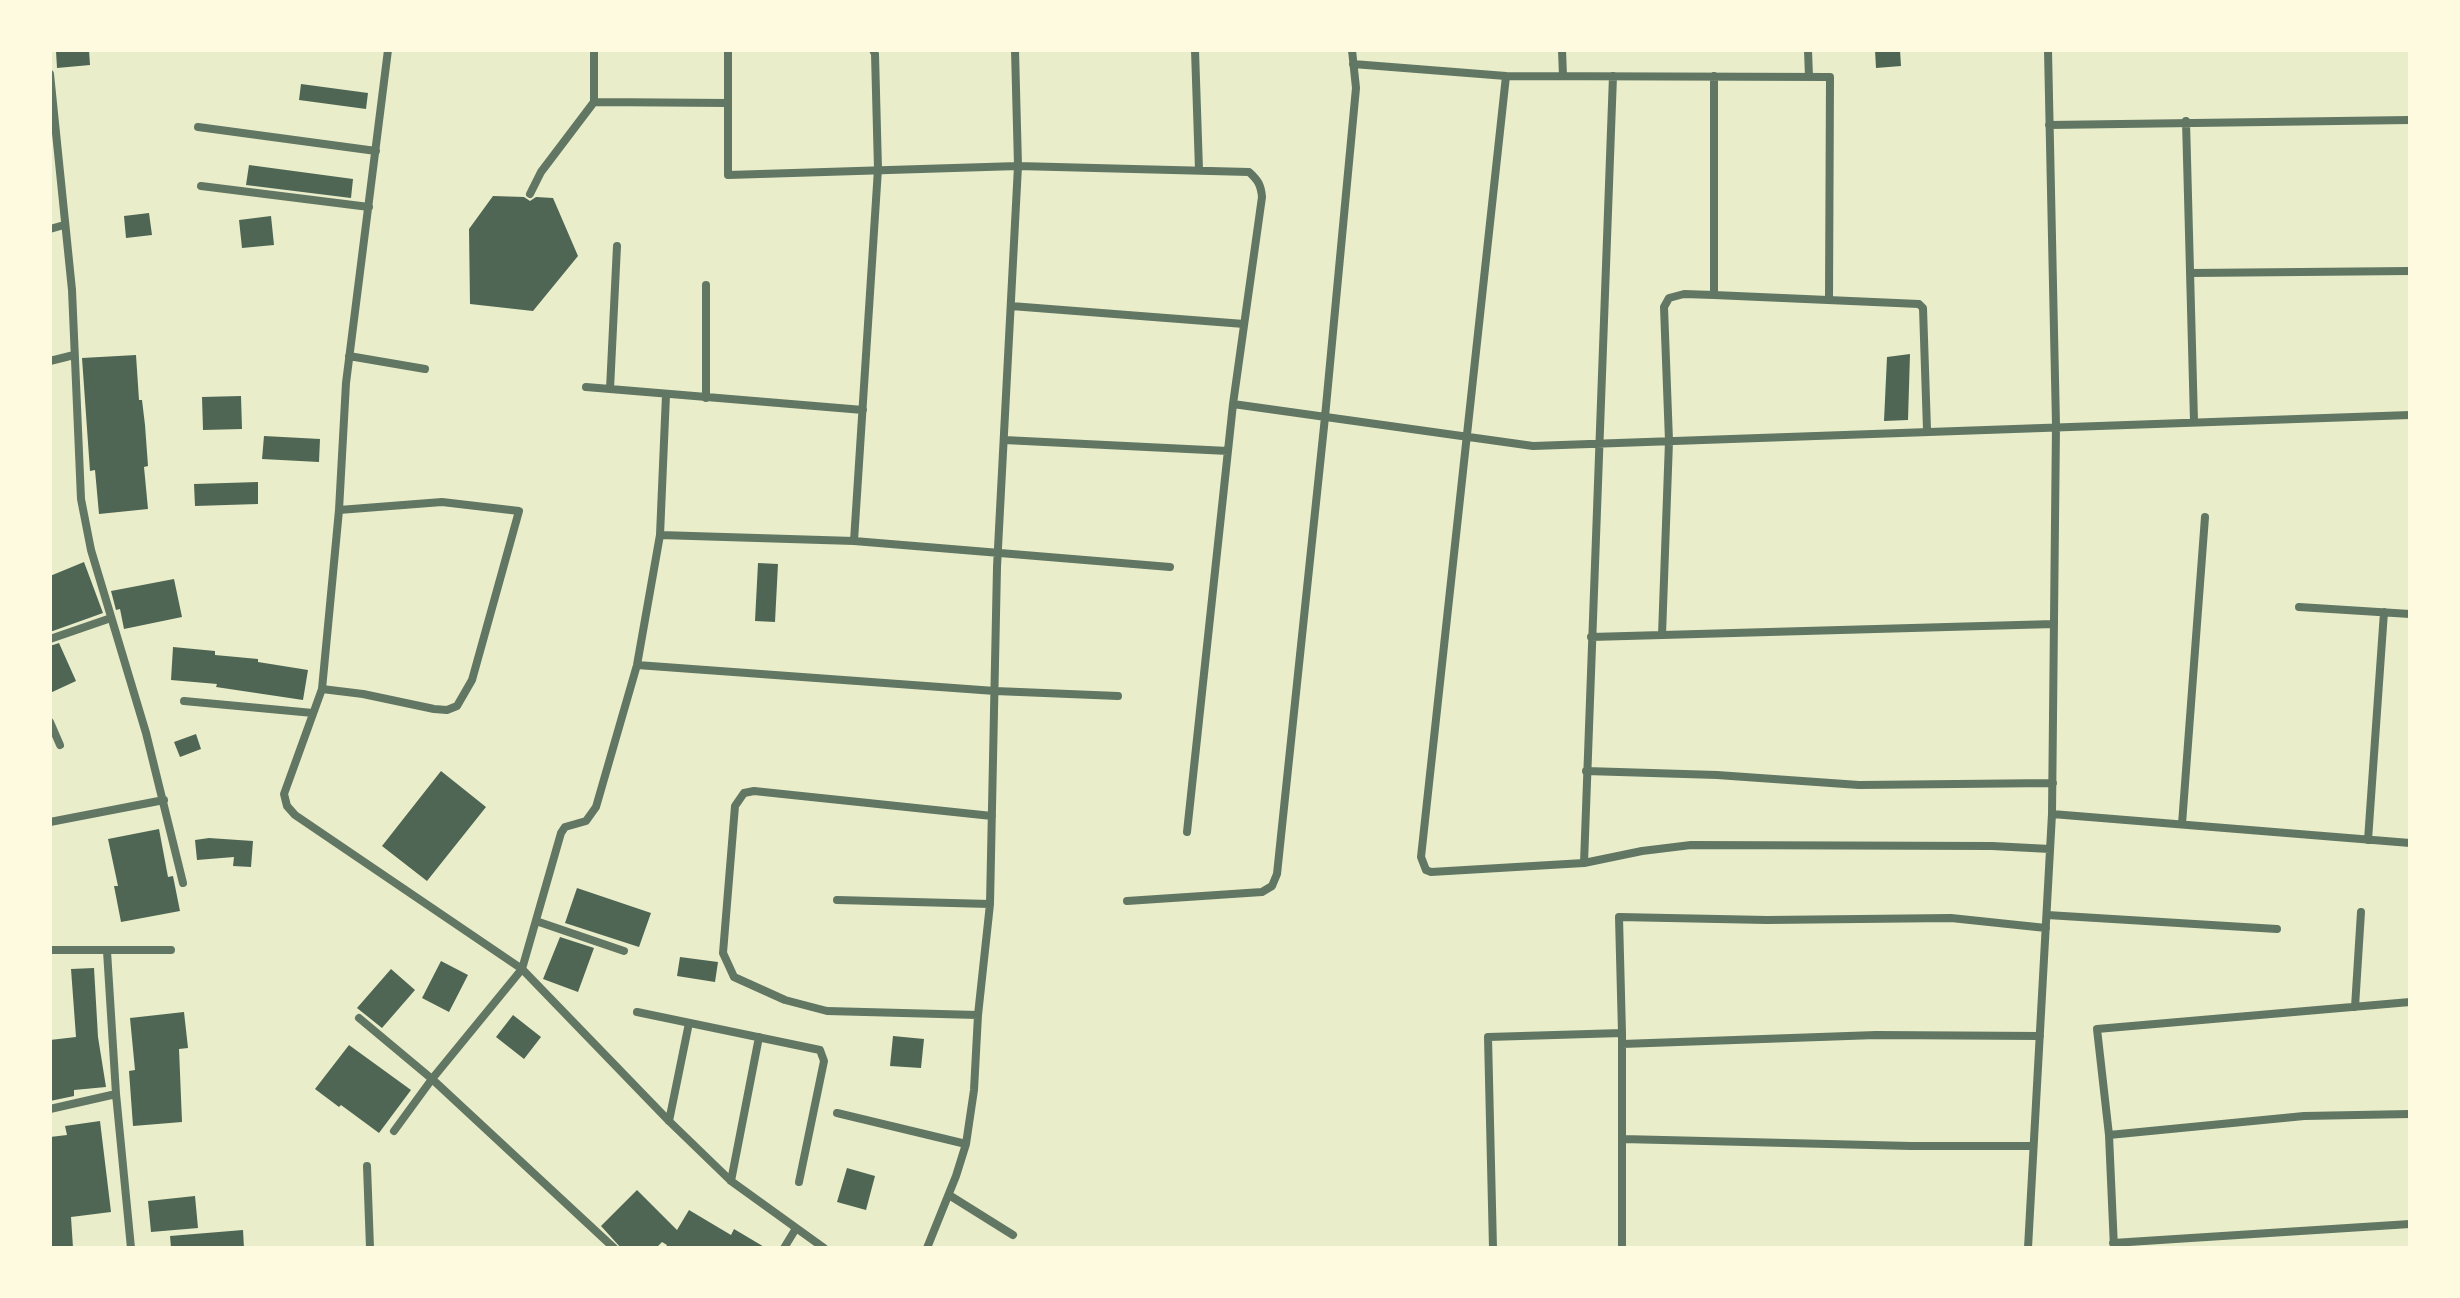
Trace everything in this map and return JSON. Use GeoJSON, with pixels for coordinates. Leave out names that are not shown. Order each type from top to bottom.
{"type":"FeatureCollection","features":[{"type":"Feature","properties":{"kind":"street"},"geometry":{"type":"LineString","coordinates":[[388,50],[349,356],[339,510],[322,689],[284,794],[287,806],[295,815],[522,969],[731,1181],[824,1248]]}},
{"type":"Feature","properties":{"kind":"street"},"geometry":{"type":"LineString","coordinates":[[530,194],[541,172],[594,102],[594,50]]}},
{"type":"Feature","properties":{"kind":"street"},"geometry":{"type":"LineString","coordinates":[[728,50],[728,175],[1018,166],[1249,172],[1261,186],[1233,404],[1187,832]]}},
{"type":"Feature","properties":{"kind":"street"},"geometry":{"type":"LineString","coordinates":[[854,541],[878,169],[873,50]]}},
{"type":"Feature","properties":{"kind":"street"},"geometry":{"type":"LineString","coordinates":[[927,1248],[966,1144],[974,1090],[978,1015],[990,904],[998,554],[1018,166],[1015,50]]}},
{"type":"Feature","properties":{"kind":"street"},"geometry":{"type":"LineString","coordinates":[[1195,50],[1199,170]]}},
{"type":"Feature","properties":{"kind":"street"},"geometry":{"type":"LineString","coordinates":[[1127,901],[1262,892],[1272,886],[1277,874],[1356,88],[1352,50]]}},
{"type":"Feature","properties":{"kind":"street"},"geometry":{"type":"LineString","coordinates":[[1562,50],[1563,76]]}},
{"type":"Feature","properties":{"kind":"street"},"geometry":{"type":"LineString","coordinates":[[1808,50],[1809,77]]}},
{"type":"Feature","properties":{"kind":"street"},"geometry":{"type":"LineString","coordinates":[[2028,1248],[2053,783],[2056,425],[2048,50]]}},
{"type":"Feature","properties":{"kind":"street"},"geometry":{"type":"LineString","coordinates":[[1353,64],[1506,76],[1830,77],[1829,299]]}},
{"type":"Feature","properties":{"kind":"street"},"geometry":{"type":"LineString","coordinates":[[50,74],[72,290],[81,499],[91,550],[164,800],[183,883]]}},
{"type":"Feature","properties":{"kind":"street"},"geometry":{"type":"LineString","coordinates":[[1506,76],[1421,857],[1426,870],[1584,863],[1691,845],[2050,849]]}},
{"type":"Feature","properties":{"kind":"street"},"geometry":{"type":"LineString","coordinates":[[1584,863],[1613,76]]}},
{"type":"Feature","properties":{"kind":"street"},"geometry":{"type":"LineString","coordinates":[[1714,76],[1714,295]]}},
{"type":"Feature","properties":{"kind":"street"},"geometry":{"type":"LineString","coordinates":[[594,102],[728,103]]}},
{"type":"Feature","properties":{"kind":"street"},"geometry":{"type":"LineString","coordinates":[[2049,125],[2410,120]]}},
{"type":"Feature","properties":{"kind":"street"},"geometry":{"type":"LineString","coordinates":[[2186,121],[2194,421]]}},
{"type":"Feature","properties":{"kind":"street"},"geometry":{"type":"LineString","coordinates":[[198,127],[376,151]]}},
{"type":"Feature","properties":{"kind":"street"},"geometry":{"type":"LineString","coordinates":[[201,186],[369,207]]}},
{"type":"Feature","properties":{"kind":"street"},"geometry":{"type":"LineString","coordinates":[[50,229],[64,225]]}},
{"type":"Feature","properties":{"kind":"street"},"geometry":{"type":"LineString","coordinates":[[610,389],[617,246]]}},
{"type":"Feature","properties":{"kind":"street"},"geometry":{"type":"LineString","coordinates":[[2191,273],[2410,271]]}},
{"type":"Feature","properties":{"kind":"street"},"geometry":{"type":"LineString","coordinates":[[706,285],[706,398]]}},
{"type":"Feature","properties":{"kind":"street"},"geometry":{"type":"LineString","coordinates":[[1662,635],[1669,441],[1666,303],[1669,298],[1677,295],[1714,295],[1922,305],[1927,430]]}},
{"type":"Feature","properties":{"kind":"street"},"geometry":{"type":"LineString","coordinates":[[1011,306],[1244,324]]}},
{"type":"Feature","properties":{"kind":"street"},"geometry":{"type":"LineString","coordinates":[[50,361],[74,355]]}},
{"type":"Feature","properties":{"kind":"street"},"geometry":{"type":"LineString","coordinates":[[349,356],[425,369]]}},
{"type":"Feature","properties":{"kind":"street"},"geometry":{"type":"LineString","coordinates":[[586,387],[863,410]]}},
{"type":"Feature","properties":{"kind":"street"},"geometry":{"type":"LineString","coordinates":[[394,1131],[432,1079],[522,969],[561,833],[565,827],[586,821],[596,807],[637,665],[660,535],[666,395]]}},
{"type":"Feature","properties":{"kind":"street"},"geometry":{"type":"LineString","coordinates":[[1233,404],[1533,446],[2056,425],[2410,415]]}},
{"type":"Feature","properties":{"kind":"street"},"geometry":{"type":"LineString","coordinates":[[1004,440],[1228,451]]}},
{"type":"Feature","properties":{"kind":"street"},"geometry":{"type":"LineString","coordinates":[[322,689],[434,709],[447,710],[457,706],[472,680],[519,511],[442,502],[339,510]]}},
{"type":"Feature","properties":{"kind":"street"},"geometry":{"type":"LineString","coordinates":[[2182,824],[2205,517]]}},
{"type":"Feature","properties":{"kind":"street"},"geometry":{"type":"LineString","coordinates":[[660,535],[854,541],[1170,567]]}},
{"type":"Feature","properties":{"kind":"street"},"geometry":{"type":"LineString","coordinates":[[2299,607],[2410,614]]}},
{"type":"Feature","properties":{"kind":"street"},"geometry":{"type":"LineString","coordinates":[[2368,840],[2384,612]]}},
{"type":"Feature","properties":{"kind":"street"},"geometry":{"type":"LineString","coordinates":[[50,639],[111,618]]}},
{"type":"Feature","properties":{"kind":"street"},"geometry":{"type":"LineString","coordinates":[[1591,637],[2054,624]]}},
{"type":"Feature","properties":{"kind":"street"},"geometry":{"type":"LineString","coordinates":[[637,665],[995,691],[1118,696]]}},
{"type":"Feature","properties":{"kind":"street"},"geometry":{"type":"LineString","coordinates":[[184,701],[313,713]]}},
{"type":"Feature","properties":{"kind":"street"},"geometry":{"type":"LineString","coordinates":[[50,722],[60,745]]}},
{"type":"Feature","properties":{"kind":"street"},"geometry":{"type":"LineString","coordinates":[[1586,771],[1717,775],[1859,785],[2053,783]]}},
{"type":"Feature","properties":{"kind":"street"},"geometry":{"type":"LineString","coordinates":[[978,1015],[827,1011],[785,1000],[734,977],[723,953],[735,806],[744,793],[754,791],[992,816]]}},
{"type":"Feature","properties":{"kind":"street"},"geometry":{"type":"LineString","coordinates":[[50,822],[164,800]]}},
{"type":"Feature","properties":{"kind":"street"},"geometry":{"type":"LineString","coordinates":[[2052,814],[2410,843]]}},
{"type":"Feature","properties":{"kind":"street"},"geometry":{"type":"LineString","coordinates":[[837,900],[990,904]]}},
{"type":"Feature","properties":{"kind":"street"},"geometry":{"type":"LineString","coordinates":[[2355,1007],[2361,912]]}},
{"type":"Feature","properties":{"kind":"street"},"geometry":{"type":"LineString","coordinates":[[2047,915],[2277,929]]}},
{"type":"Feature","properties":{"kind":"street"},"geometry":{"type":"LineString","coordinates":[[1622,1248],[1619,917],[1767,920],[1951,918],[2046,928]]}},
{"type":"Feature","properties":{"kind":"street"},"geometry":{"type":"LineString","coordinates":[[536,921],[624,951]]}},
{"type":"Feature","properties":{"kind":"street"},"geometry":{"type":"LineString","coordinates":[[50,950],[171,950]]}},
{"type":"Feature","properties":{"kind":"street"},"geometry":{"type":"LineString","coordinates":[[107,951],[116,1094],[131,1248]]}},
{"type":"Feature","properties":{"kind":"street"},"geometry":{"type":"LineString","coordinates":[[2410,1002],[2097,1029],[2109,1135],[2114,1245],[2410,1224]]}},
{"type":"Feature","properties":{"kind":"street"},"geometry":{"type":"LineString","coordinates":[[637,1012],[814,1048],[823,1054],[799,1182]]}},
{"type":"Feature","properties":{"kind":"street"},"geometry":{"type":"LineString","coordinates":[[359,1018],[432,1079],[614,1248]]}},
{"type":"Feature","properties":{"kind":"street"},"geometry":{"type":"LineString","coordinates":[[669,1121],[689,1023]]}},
{"type":"Feature","properties":{"kind":"street"},"geometry":{"type":"LineString","coordinates":[[1493,1248],[1488,1037],[1622,1033]]}},
{"type":"Feature","properties":{"kind":"street"},"geometry":{"type":"LineString","coordinates":[[1622,1044],[1861,1036],[2040,1036]]}},
{"type":"Feature","properties":{"kind":"street"},"geometry":{"type":"LineString","coordinates":[[731,1181],[759,1037]]}},
{"type":"Feature","properties":{"kind":"street"},"geometry":{"type":"LineString","coordinates":[[50,1109],[116,1094]]}},
{"type":"Feature","properties":{"kind":"street"},"geometry":{"type":"LineString","coordinates":[[837,1113],[966,1144]]}},
{"type":"Feature","properties":{"kind":"street"},"geometry":{"type":"LineString","coordinates":[[2109,1135],[2304,1116],[2410,1114]]}},
{"type":"Feature","properties":{"kind":"street"},"geometry":{"type":"LineString","coordinates":[[1622,1139],[2033,1146]]}},
{"type":"Feature","properties":{"kind":"street"},"geometry":{"type":"LineString","coordinates":[[367,1166],[370,1248]]}},
{"type":"Feature","properties":{"kind":"street"},"geometry":{"type":"LineString","coordinates":[[949,1195],[1013,1235]]}},
{"type":"Feature","properties":{"kind":"street"},"geometry":{"type":"LineString","coordinates":[[784,1248],[795,1230]]}},
{"type":"Feature","properties":{"kind":"building"},"geometry":{"type":"Polygon","coordinates":[[[89,50],[90,65],[57,68],[56,51],[89,50]]]}},
{"type":"Feature","properties":{"kind":"building"},"geometry":{"type":"Polygon","coordinates":[[[1875,50],[1900,50],[1901,66],[1876,68],[1875,50]]]}},
{"type":"Feature","properties":{"kind":"building"},"geometry":{"type":"Polygon","coordinates":[[[301,84],[368,93],[366,109],[299,100],[301,84]]]}},
{"type":"Feature","properties":{"kind":"building"},"geometry":{"type":"Polygon","coordinates":[[[249,165],[353,179],[351,198],[246,185],[249,165]]]}},
{"type":"Feature","properties":{"kind":"building"},"geometry":{"type":"Polygon","coordinates":[[[493,196],[524,197],[530,201],[536,197],[553,198],[578,256],[533,311],[470,304],[469,229],[493,196]]]}},
{"type":"Feature","properties":{"kind":"building"},"geometry":{"type":"Polygon","coordinates":[[[149,213],[152,235],[126,238],[124,216],[149,213]]]}},
{"type":"Feature","properties":{"kind":"building"},"geometry":{"type":"Polygon","coordinates":[[[271,216],[274,245],[242,248],[239,220],[271,216]]]}},
{"type":"Feature","properties":{"kind":"building"},"geometry":{"type":"Polygon","coordinates":[[[1910,354],[1908,420],[1884,421],[1887,357],[1910,354]]]}},
{"type":"Feature","properties":{"kind":"building"},"geometry":{"type":"Polygon","coordinates":[[[136,355],[139,400],[142,400],[145,425],[148,466],[144,467],[148,509],[99,514],[95,470],[90,471],[82,358],[136,355]]]}},
{"type":"Feature","properties":{"kind":"building"},"geometry":{"type":"Polygon","coordinates":[[[241,396],[242,429],[203,430],[202,397],[241,396]]]}},
{"type":"Feature","properties":{"kind":"building"},"geometry":{"type":"Polygon","coordinates":[[[264,436],[320,439],[319,462],[262,459],[264,436]]]}},
{"type":"Feature","properties":{"kind":"building"},"geometry":{"type":"Polygon","coordinates":[[[258,482],[258,504],[195,506],[194,484],[258,482]]]}},
{"type":"Feature","properties":{"kind":"building"},"geometry":{"type":"Polygon","coordinates":[[[84,562],[103,613],[50,632],[50,576],[84,562]]]}},
{"type":"Feature","properties":{"kind":"building"},"geometry":{"type":"Polygon","coordinates":[[[758,563],[778,564],[775,622],[755,621],[758,563]]]}},
{"type":"Feature","properties":{"kind":"building"},"geometry":{"type":"Polygon","coordinates":[[[174,579],[182,617],[124,629],[120,609],[116,610],[111,591],[174,579]]]}},
{"type":"Feature","properties":{"kind":"building"},"geometry":{"type":"Polygon","coordinates":[[[59,643],[76,681],[50,693],[50,646],[59,643]]]}},
{"type":"Feature","properties":{"kind":"building"},"geometry":{"type":"Polygon","coordinates":[[[173,647],[215,651],[215,655],[258,659],[258,662],[308,670],[303,700],[216,687],[217,684],[171,680],[173,647]]]}},
{"type":"Feature","properties":{"kind":"building"},"geometry":{"type":"Polygon","coordinates":[[[196,734],[201,749],[180,757],[174,742],[196,734]]]}},
{"type":"Feature","properties":{"kind":"building"},"geometry":{"type":"Polygon","coordinates":[[[441,771],[486,807],[427,881],[382,846],[441,771]]]}},
{"type":"Feature","properties":{"kind":"building"},"geometry":{"type":"Polygon","coordinates":[[[159,829],[168,877],[173,876],[180,911],[121,922],[114,886],[118,886],[108,839],[159,829]]]}},
{"type":"Feature","properties":{"kind":"building"},"geometry":{"type":"Polygon","coordinates":[[[195,840],[253,841],[251,867],[233,866],[234,857],[197,860],[195,840]]]}},
{"type":"Feature","properties":{"kind":"building"},"geometry":{"type":"Polygon","coordinates":[[[577,888],[651,913],[639,947],[565,923],[577,888]]]}},
{"type":"Feature","properties":{"kind":"building"},"geometry":{"type":"Polygon","coordinates":[[[560,937],[594,948],[578,992],[543,979],[560,937]]]}},
{"type":"Feature","properties":{"kind":"building"},"geometry":{"type":"Polygon","coordinates":[[[680,957],[718,962],[715,982],[677,976],[680,957]]]}},
{"type":"Feature","properties":{"kind":"building"},"geometry":{"type":"Polygon","coordinates":[[[441,961],[468,975],[449,1012],[422,998],[441,961]]]}},
{"type":"Feature","properties":{"kind":"building"},"geometry":{"type":"Polygon","coordinates":[[[94,968],[98,1037],[106,1087],[74,1090],[74,1096],[50,1101],[50,1040],[76,1037],[71,969],[94,968]]]}},
{"type":"Feature","properties":{"kind":"building"},"geometry":{"type":"Polygon","coordinates":[[[391,969],[415,990],[382,1028],[357,1008],[391,969]]]}},
{"type":"Feature","properties":{"kind":"building"},"geometry":{"type":"Polygon","coordinates":[[[184,1012],[188,1048],[179,1049],[182,1122],[133,1126],[129,1071],[135,1070],[130,1018],[184,1012]]]}},
{"type":"Feature","properties":{"kind":"building"},"geometry":{"type":"Polygon","coordinates":[[[513,1015],[541,1037],[524,1059],[496,1037],[513,1015]]]}},
{"type":"Feature","properties":{"kind":"building"},"geometry":{"type":"Polygon","coordinates":[[[893,1036],[924,1039],[921,1068],[890,1066],[893,1036]]]}},
{"type":"Feature","properties":{"kind":"building"},"geometry":{"type":"Polygon","coordinates":[[[349,1045],[411,1090],[379,1133],[315,1089],[349,1045]]]}},
{"type":"Feature","properties":{"kind":"building"},"geometry":{"type":"Polygon","coordinates":[[[100,1121],[111,1212],[71,1217],[73,1248],[50,1248],[50,1137],[67,1135],[65,1126],[100,1121]]]}},
{"type":"Feature","properties":{"kind":"building"},"geometry":{"type":"Polygon","coordinates":[[[847,1168],[875,1176],[866,1210],[837,1202],[847,1168]]]}},
{"type":"Feature","properties":{"kind":"building"},"geometry":{"type":"Polygon","coordinates":[[[637,1190],[677,1230],[689,1210],[731,1235],[734,1229],[766,1248],[665,1248],[667,1245],[662,1242],[656,1248],[621,1248],[601,1226],[637,1190]]]}},
{"type":"Feature","properties":{"kind":"building"},"geometry":{"type":"Polygon","coordinates":[[[195,1196],[198,1228],[151,1232],[148,1201],[195,1196]]]}},
{"type":"Feature","properties":{"kind":"building"},"geometry":{"type":"Polygon","coordinates":[[[243,1230],[244,1248],[171,1248],[170,1236],[243,1230]]]}}]}
